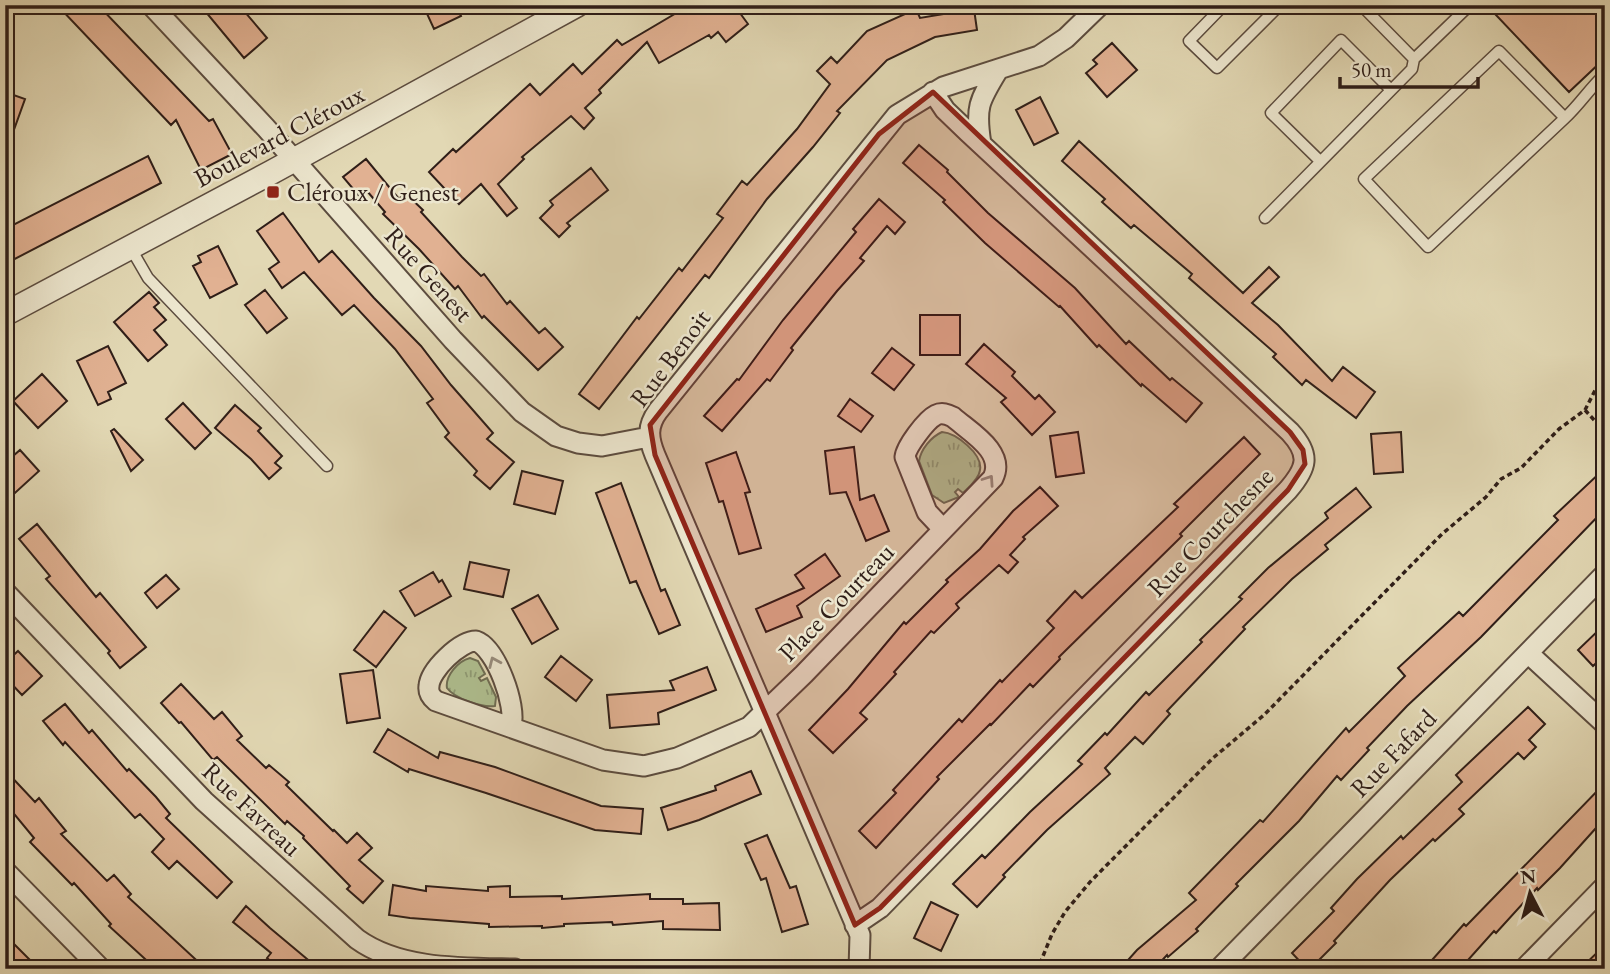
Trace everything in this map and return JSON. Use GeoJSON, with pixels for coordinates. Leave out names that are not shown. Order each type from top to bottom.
{"type":"FeatureCollection","features":[{"type":"Feature","properties":{"kind":"street","name":"Rue Genest"},"geometry":{"type":"LineString","coordinates":[[150,5],[294,160],[453,340],[537,425],[567,440],[590,446],[614,445],[649,437]]}},
{"type":"Feature","properties":{"kind":"street","name":"Boulevard Cléroux"},"geometry":{"type":"LineString","coordinates":[[5,313],[294,160],[577,5]]}},
{"type":"Feature","properties":{"kind":"street","name":"Rue Benoit"},"geometry":{"type":"LineString","coordinates":[[855,925],[654,455],[649,437],[650,425],[658,411],[879,134],[908,107],[933,93],[969,78],[1021,64],[1049,50],[1100,5]]}},
{"type":"Feature","properties":{"kind":"street"},"geometry":{"type":"LineString","coordinates":[[981,144],[978,110],[981,99],[998,70]]}},
{"type":"Feature","properties":{"kind":"street","name":"Rue Courchesne"},"geometry":{"type":"LineString","coordinates":[[855,925],[880,908],[1288,490],[1304,464],[1304,450],[1290,432],[945,110],[933,93]]}},
{"type":"Feature","properties":{"kind":"street","name":"Place Courteau"},"geometry":{"type":"LineString","coordinates":[[511,726],[512,705],[489,650],[476,641],[462,644],[432,678],[429,687],[431,697],[449,707],[511,726],[592,757],[644,766],[677,758],[749,727],[988,484],[996,469],[992,452],[953,417],[945,414],[936,415],[929,421],[908,447],[905,457],[927,512],[943,529]]}},
{"type":"Feature","properties":{"kind":"street","name":"Rue Fafard"},"geometry":{"type":"LineString","coordinates":[[1219,969],[1605,574]]}},
{"type":"Feature","properties":{"kind":"street","name":"Rue Favreau"},"geometry":{"type":"LineString","coordinates":[[5,592],[204,801],[357,939],[371,949],[391,957],[415,962],[515,969]]}},
{"type":"Feature","properties":{"kind":"street"},"geometry":{"type":"LineString","coordinates":[[1528,653],[1605,724]]}},
{"type":"Feature","properties":{"kind":"street"},"geometry":{"type":"LineString","coordinates":[[5,871],[102,969]]}},
{"type":"Feature","properties":{"kind":"street"},"geometry":{"type":"LineString","coordinates":[[1524,969],[1605,886]]}},
{"type":"Feature","properties":{"kind":"street"},"geometry":{"type":"LineString","coordinates":[[855,925],[861,940],[859,969]]}},
{"type":"Feature","properties":{"kind":"lane"},"geometry":{"type":"LineString","coordinates":[[1224,5],[1189,41],[1217,68],[1280,5]]}},
{"type":"Feature","properties":{"kind":"lane"},"geometry":{"type":"LineString","coordinates":[[1265,218],[1412,69],[1414,59],[1470,5]]}},
{"type":"Feature","properties":{"kind":"lane"},"geometry":{"type":"LineString","coordinates":[[1367,7],[1414,59]]}},
{"type":"Feature","properties":{"kind":"lane"},"geometry":{"type":"LineString","coordinates":[[1320,161],[1271,113],[1341,40],[1390,89]]}},
{"type":"Feature","properties":{"kind":"lane"},"geometry":{"type":"LineString","coordinates":[[1565,118],[1499,51],[1364,179],[1428,247],[1581,103],[1588,90],[1605,74]]}},
{"type":"Feature","properties":{"kind":"lane"},"geometry":{"type":"LineString","coordinates":[[130,247],[148,278],[327,466]]}},
{"type":"Feature","properties":{"kind":"path"},"geometry":{"type":"LineString","coordinates":[[1604,373],[1605,382]]}},
{"type":"Feature","properties":{"kind":"path"},"geometry":{"type":"LineString","coordinates":[[1033,969],[1041,961],[1052,934],[1090,882],[1213,758],[1264,715],[1442,534],[1486,497],[1501,479],[1521,468],[1559,429],[1585,410],[1604,373]]}},
{"type":"Feature","properties":{"kind":"path"},"geometry":{"type":"LineString","coordinates":[[1585,410],[1605,432]]}},
{"type":"Feature","properties":{"kind":"highlighted area"},"geometry":{"type":"Polygon","coordinates":[[[933,92],[1290,432],[1303,450],[1305,464],[1288,490],[880,908],[855,925],[655,455],[650,425],[879,134],[933,92]]]}},
{"type":"Feature","properties":{"kind":"green space"},"geometry":{"type":"Polygon","coordinates":[[[942,432],[967,445],[980,464],[976,480],[963,493],[958,489],[955,492],[959,497],[944,503],[932,495],[919,461],[927,444],[942,432]]]}},
{"type":"Feature","properties":{"kind":"green space"},"geometry":{"type":"Polygon","coordinates":[[[470,658],[478,661],[485,674],[479,678],[481,681],[487,678],[496,697],[495,706],[469,702],[447,688],[453,670],[470,658]]]}},
{"type":"Feature","properties":{"kind":"building"},"geometry":{"type":"Polygon","coordinates":[[[57,5],[98,5],[209,121],[213,119],[232,154],[201,170],[176,120],[171,125],[57,5]]]}},
{"type":"Feature","properties":{"kind":"building"},"geometry":{"type":"Polygon","coordinates":[[[200,5],[239,5],[267,38],[244,58],[200,5]]]}},
{"type":"Feature","properties":{"kind":"building"},"geometry":{"type":"Polygon","coordinates":[[[423,5],[456,5],[461,16],[434,29],[423,5]]]}},
{"type":"Feature","properties":{"kind":"building"},"geometry":{"type":"Polygon","coordinates":[[[690,5],[734,5],[748,24],[726,42],[718,32],[659,63],[647,42],[599,90],[601,93],[585,108],[594,118],[584,129],[571,116],[522,157],[524,159],[498,184],[517,208],[507,216],[481,184],[459,204],[429,172],[453,149],[456,152],[530,84],[540,95],[573,64],[582,74],[617,40],[622,45],[690,5]]]}},
{"type":"Feature","properties":{"kind":"building"},"geometry":{"type":"Polygon","coordinates":[[[1507,5],[1605,5],[1605,58],[1569,92],[1496,15],[1507,5]]]}},
{"type":"Feature","properties":{"kind":"building"},"geometry":{"type":"Polygon","coordinates":[[[916,9],[920,18],[974,9],[977,30],[935,37],[887,60],[837,111],[840,113],[767,199],[709,278],[705,275],[599,409],[579,394],[637,317],[639,319],[679,268],[682,271],[723,218],[717,214],[742,181],[747,185],[797,129],[830,84],[817,71],[831,57],[837,63],[867,31],[916,9]]]}},
{"type":"Feature","properties":{"kind":"building"},"geometry":{"type":"Polygon","coordinates":[[[1112,43],[1137,70],[1107,97],[1086,73],[1097,64],[1093,60],[1112,43]]]}},
{"type":"Feature","properties":{"kind":"building"},"geometry":{"type":"Polygon","coordinates":[[[5,92],[25,99],[7,149],[5,148],[5,92]]]}},
{"type":"Feature","properties":{"kind":"building"},"geometry":{"type":"Polygon","coordinates":[[[1040,97],[1058,133],[1034,145],[1016,110],[1040,97]]]}},
{"type":"Feature","properties":{"kind":"building"},"geometry":{"type":"Polygon","coordinates":[[[1079,141],[1243,293],[1269,267],[1279,277],[1252,303],[1278,325],[1332,381],[1343,367],[1375,392],[1356,418],[1306,380],[1302,385],[1273,357],[1276,354],[1189,278],[1192,274],[1134,225],[1131,228],[1102,202],[1105,199],[1062,161],[1079,141]]]}},
{"type":"Feature","properties":{"kind":"building"},"geometry":{"type":"Polygon","coordinates":[[[919,145],[948,170],[988,213],[1075,288],[1126,344],[1129,341],[1170,380],[1172,378],[1202,403],[1186,422],[1142,384],[1141,386],[1099,345],[1097,347],[1060,306],[985,243],[943,202],[945,200],[903,163],[919,145]]]}},
{"type":"Feature","properties":{"kind":"building"},"geometry":{"type":"Polygon","coordinates":[[[148,156],[161,183],[5,264],[5,229],[148,156]]]}},
{"type":"Feature","properties":{"kind":"building"},"geometry":{"type":"Polygon","coordinates":[[[366,159],[399,199],[405,193],[423,210],[421,212],[462,257],[481,276],[484,274],[507,304],[510,301],[539,333],[545,328],[563,347],[538,370],[484,316],[482,318],[458,286],[455,289],[383,214],[385,212],[367,191],[360,197],[343,177],[366,159]]]}},
{"type":"Feature","properties":{"kind":"building"},"geometry":{"type":"Polygon","coordinates":[[[591,168],[608,190],[567,223],[570,226],[559,237],[540,218],[553,205],[550,201],[591,168]]]}},
{"type":"Feature","properties":{"kind":"building"},"geometry":{"type":"Polygon","coordinates":[[[879,199],[905,222],[895,234],[887,226],[860,258],[864,261],[791,348],[793,350],[770,381],[767,379],[722,431],[704,416],[737,379],[739,380],[783,320],[856,232],[853,229],[879,199]]]}},
{"type":"Feature","properties":{"kind":"building"},"geometry":{"type":"Polygon","coordinates":[[[283,213],[319,262],[332,251],[421,346],[493,433],[487,439],[514,462],[490,489],[474,475],[477,471],[445,437],[449,433],[427,403],[433,399],[395,349],[354,305],[342,315],[304,272],[282,288],[269,269],[279,262],[257,231],[283,213]]]}},
{"type":"Feature","properties":{"kind":"building"},"geometry":{"type":"Polygon","coordinates":[[[218,246],[237,284],[210,298],[193,266],[201,262],[198,256],[218,246]]]}},
{"type":"Feature","properties":{"kind":"building"},"geometry":{"type":"Polygon","coordinates":[[[265,290],[287,318],[267,333],[245,305],[265,290]]]}},
{"type":"Feature","properties":{"kind":"building"},"geometry":{"type":"Polygon","coordinates":[[[149,292],[159,303],[154,307],[166,320],[154,330],[167,345],[148,361],[114,322],[149,292]]]}},
{"type":"Feature","properties":{"kind":"building"},"geometry":{"type":"Polygon","coordinates":[[[920,315],[960,315],[960,355],[920,355],[920,315]]]}},
{"type":"Feature","properties":{"kind":"building"},"geometry":{"type":"Polygon","coordinates":[[[984,344],[1015,372],[1012,376],[1035,399],[1039,395],[1055,412],[1032,435],[1001,402],[1006,398],[966,364],[984,344]]]}},
{"type":"Feature","properties":{"kind":"building"},"geometry":{"type":"Polygon","coordinates":[[[108,346],[126,383],[108,392],[111,399],[98,405],[77,361],[108,346]]]}},
{"type":"Feature","properties":{"kind":"building"},"geometry":{"type":"Polygon","coordinates":[[[892,348],[914,365],[894,390],[872,373],[892,348]]]}},
{"type":"Feature","properties":{"kind":"building"},"geometry":{"type":"Polygon","coordinates":[[[42,374],[67,401],[38,428],[13,401],[42,374]]]}},
{"type":"Feature","properties":{"kind":"building"},"geometry":{"type":"Polygon","coordinates":[[[850,399],[873,416],[861,432],[838,416],[850,399]]]}},
{"type":"Feature","properties":{"kind":"building"},"geometry":{"type":"Polygon","coordinates":[[[183,403],[211,433],[195,449],[166,419],[183,403]]]}},
{"type":"Feature","properties":{"kind":"building"},"geometry":{"type":"Polygon","coordinates":[[[235,405],[261,428],[258,431],[282,456],[275,463],[281,468],[269,479],[251,459],[215,428],[235,405]]]}},
{"type":"Feature","properties":{"kind":"building"},"geometry":{"type":"Polygon","coordinates":[[[114,429],[143,460],[131,471],[111,431],[114,429]]]}},
{"type":"Feature","properties":{"kind":"building"},"geometry":{"type":"Polygon","coordinates":[[[1078,432],[1084,473],[1056,477],[1050,436],[1078,432]]]}},
{"type":"Feature","properties":{"kind":"building"},"geometry":{"type":"Polygon","coordinates":[[[1401,432],[1403,472],[1374,474],[1371,434],[1401,432]]]}},
{"type":"Feature","properties":{"kind":"building"},"geometry":{"type":"Polygon","coordinates":[[[1244,437],[1260,454],[1180,534],[1182,536],[1059,657],[1033,687],[1030,684],[937,777],[939,779],[876,848],[859,831],[896,793],[893,790],[959,719],[962,722],[1000,680],[1002,682],[1054,628],[1047,621],[1075,591],[1082,598],[1178,507],[1174,504],[1244,437]]]}},
{"type":"Feature","properties":{"kind":"building"},"geometry":{"type":"Polygon","coordinates":[[[854,447],[860,500],[874,495],[889,531],[866,541],[846,492],[830,494],[825,451],[854,447]]]}},
{"type":"Feature","properties":{"kind":"building"},"geometry":{"type":"Polygon","coordinates":[[[20,450],[39,471],[5,502],[5,463],[20,450]]]}},
{"type":"Feature","properties":{"kind":"building"},"geometry":{"type":"Polygon","coordinates":[[[736,452],[750,492],[745,493],[761,548],[739,554],[723,501],[719,502],[706,463],[736,452]]]}},
{"type":"Feature","properties":{"kind":"building"},"geometry":{"type":"Polygon","coordinates":[[[1605,468],[1605,509],[1481,637],[1407,706],[1341,780],[1337,776],[1299,821],[1236,884],[1238,886],[1196,929],[1198,931],[1154,969],[1120,969],[1137,950],[1196,900],[1189,893],[1260,820],[1263,822],[1346,728],[1349,732],[1405,676],[1398,668],[1459,612],[1463,616],[1558,520],[1554,516],[1605,468]]]}},
{"type":"Feature","properties":{"kind":"building"},"geometry":{"type":"Polygon","coordinates":[[[522,471],[563,481],[555,514],[514,504],[522,471]]]}},
{"type":"Feature","properties":{"kind":"building"},"geometry":{"type":"Polygon","coordinates":[[[621,483],[661,591],[665,589],[680,625],[659,634],[636,581],[630,583],[596,493],[621,483]]]}},
{"type":"Feature","properties":{"kind":"building"},"geometry":{"type":"Polygon","coordinates":[[[1040,487],[1058,506],[1023,537],[1025,539],[1010,555],[1018,562],[1008,573],[999,565],[956,604],[959,608],[934,633],[931,631],[894,672],[896,674],[860,713],[867,719],[833,753],[809,730],[848,689],[904,622],[906,624],[948,582],[946,580],[980,549],[1013,511],[1040,487]]]}},
{"type":"Feature","properties":{"kind":"building"},"geometry":{"type":"Polygon","coordinates":[[[1356,488],[1371,507],[1325,545],[1328,549],[1292,579],[1243,627],[1245,629],[1167,711],[1170,714],[1143,744],[1135,737],[1105,768],[1110,774],[1047,830],[1003,875],[1005,877],[977,907],[953,884],[982,855],[985,858],[1082,764],[1078,761],[1105,733],[1107,735],[1146,692],[1149,695],[1202,642],[1200,640],[1242,599],[1239,597],[1268,568],[1328,518],[1325,513],[1356,488]]]}},
{"type":"Feature","properties":{"kind":"building"},"geometry":{"type":"Polygon","coordinates":[[[37,524],[96,597],[100,593],[146,647],[120,668],[108,653],[110,651],[46,579],[50,576],[19,539],[37,524]]]}},
{"type":"Feature","properties":{"kind":"building"},"geometry":{"type":"Polygon","coordinates":[[[825,554],[840,576],[797,606],[802,617],[766,632],[756,609],[804,588],[795,575],[825,554]]]}},
{"type":"Feature","properties":{"kind":"building"},"geometry":{"type":"Polygon","coordinates":[[[470,562],[509,570],[503,597],[464,589],[470,562]]]}},
{"type":"Feature","properties":{"kind":"building"},"geometry":{"type":"Polygon","coordinates":[[[433,572],[439,582],[442,580],[451,596],[415,616],[400,591],[433,572]]]}},
{"type":"Feature","properties":{"kind":"building"},"geometry":{"type":"Polygon","coordinates":[[[166,575],[179,589],[157,608],[145,593],[166,575]]]}},
{"type":"Feature","properties":{"kind":"building"},"geometry":{"type":"Polygon","coordinates":[[[538,595],[558,629],[532,644],[512,609],[538,595]]]}},
{"type":"Feature","properties":{"kind":"building"},"geometry":{"type":"Polygon","coordinates":[[[384,611],[406,628],[376,667],[354,650],[384,611]]]}},
{"type":"Feature","properties":{"kind":"building"},"geometry":{"type":"Polygon","coordinates":[[[1605,624],[1605,655],[1593,666],[1578,650],[1605,624]]]}},
{"type":"Feature","properties":{"kind":"building"},"geometry":{"type":"Polygon","coordinates":[[[18,651],[42,676],[22,695],[5,677],[5,663],[18,651]]]}},
{"type":"Feature","properties":{"kind":"building"},"geometry":{"type":"Polygon","coordinates":[[[561,656],[592,680],[576,701],[545,677],[561,656]]]}},
{"type":"Feature","properties":{"kind":"building"},"geometry":{"type":"Polygon","coordinates":[[[707,667],[716,690],[658,713],[659,724],[610,728],[607,695],[674,690],[670,681],[707,667]]]}},
{"type":"Feature","properties":{"kind":"building"},"geometry":{"type":"Polygon","coordinates":[[[373,670],[380,718],[347,723],[340,674],[373,670]]]}},
{"type":"Feature","properties":{"kind":"building"},"geometry":{"type":"Polygon","coordinates":[[[181,684],[214,719],[222,712],[242,736],[237,740],[266,768],[269,765],[289,782],[286,785],[333,831],[347,843],[357,833],[372,848],[359,860],[383,881],[363,903],[347,889],[350,886],[304,836],[287,821],[285,824],[217,757],[213,760],[161,703],[181,684]]]}},
{"type":"Feature","properties":{"kind":"building"},"geometry":{"type":"Polygon","coordinates":[[[65,704],[89,733],[92,730],[127,771],[129,769],[156,797],[170,814],[166,818],[232,882],[217,898],[177,861],[169,869],[152,852],[164,839],[140,814],[135,818],[43,721],[65,704]]]}},
{"type":"Feature","properties":{"kind":"building"},"geometry":{"type":"Polygon","coordinates":[[[1528,707],[1545,724],[1529,740],[1536,747],[1524,759],[1518,753],[1459,809],[1464,814],[1390,880],[1334,941],[1336,943],[1307,969],[1292,953],[1334,911],[1331,908],[1357,879],[1462,782],[1456,775],[1528,707]]]}},
{"type":"Feature","properties":{"kind":"building"},"geometry":{"type":"Polygon","coordinates":[[[388,729],[438,758],[440,752],[495,767],[601,806],[643,809],[641,834],[595,830],[409,769],[408,772],[374,752],[388,729]]]}},
{"type":"Feature","properties":{"kind":"building"},"geometry":{"type":"Polygon","coordinates":[[[5,770],[35,802],[39,798],[66,831],[61,834],[107,881],[114,875],[131,894],[128,897],[206,969],[156,969],[109,926],[111,924],[74,883],[72,885],[30,842],[34,838],[5,803],[5,770]]]}},
{"type":"Feature","properties":{"kind":"building"},"geometry":{"type":"Polygon","coordinates":[[[751,771],[761,794],[668,830],[661,808],[716,790],[715,786],[751,771]]]}},
{"type":"Feature","properties":{"kind":"building"},"geometry":{"type":"Polygon","coordinates":[[[1605,783],[1605,818],[1560,868],[1538,890],[1537,888],[1496,933],[1494,931],[1460,969],[1424,969],[1464,924],[1466,926],[1605,783]]]}},
{"type":"Feature","properties":{"kind":"building"},"geometry":{"type":"Polygon","coordinates":[[[767,835],[790,888],[796,886],[808,924],[782,932],[766,878],[761,880],[745,844],[767,835]]]}},
{"type":"Feature","properties":{"kind":"building"},"geometry":{"type":"Polygon","coordinates":[[[393,885],[426,891],[426,886],[488,891],[488,887],[510,886],[510,897],[562,896],[562,899],[650,894],[650,899],[683,899],[683,904],[719,903],[720,930],[663,929],[663,921],[613,925],[612,922],[564,924],[542,928],[489,927],[489,924],[410,918],[389,915],[393,885]]]}},
{"type":"Feature","properties":{"kind":"building"},"geometry":{"type":"Polygon","coordinates":[[[931,902],[958,915],[941,951],[914,938],[931,902]]]}},
{"type":"Feature","properties":{"kind":"building"},"geometry":{"type":"Polygon","coordinates":[[[246,906],[319,969],[280,969],[267,958],[271,953],[233,922],[246,906]]]}},
{"type":"Feature","properties":{"kind":"building"},"geometry":{"type":"Polygon","coordinates":[[[5,935],[39,969],[5,969],[5,935]]]}},
{"type":"Feature","properties":{"kind":"building"},"geometry":{"type":"Polygon","coordinates":[[[1605,945],[1605,969],[1580,969],[1605,945]]]}},
{"type":"Feature","properties":{"kind":"place","name":"Cléroux / Genest"},"geometry":{"type":"Point","coordinates":[273,192]}}]}
